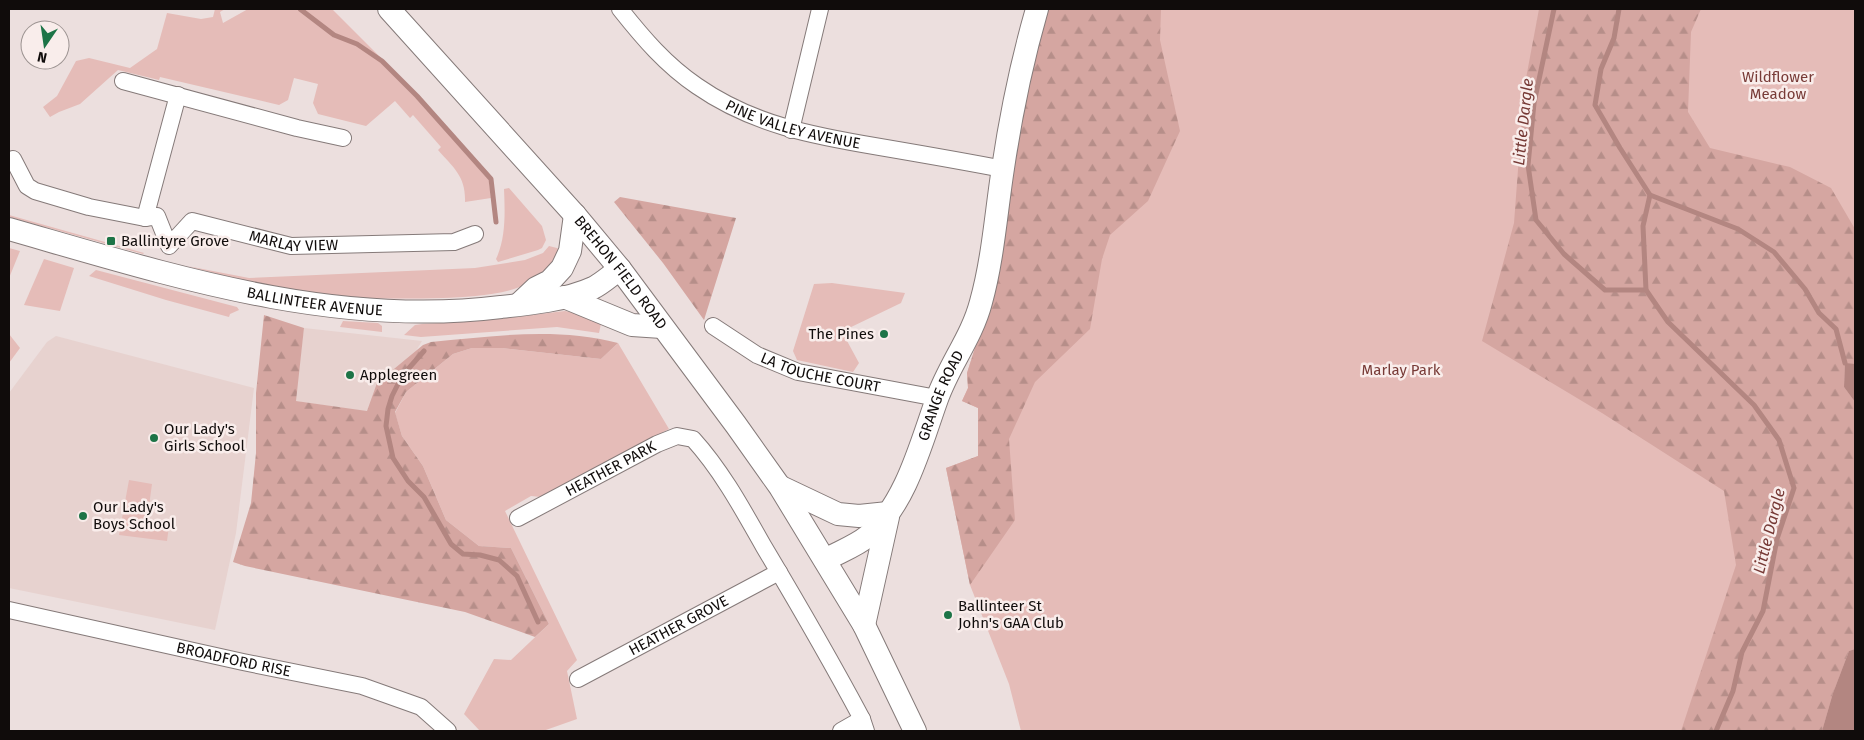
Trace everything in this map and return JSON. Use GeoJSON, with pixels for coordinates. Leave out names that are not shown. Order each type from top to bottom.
{"type":"FeatureCollection","features":[{"type":"Feature","properties":{"kind":"street","name":"BREHON FIELD ROAD"},"geometry":{"type":"LineString","coordinates":[[389,9],[620,269],[780,487],[825,560]]}},
{"type":"Feature","properties":{"kind":"street","name":"PINE VALLEY AVENUE"},"geometry":{"type":"LineString","coordinates":[[620,9],[652,49],[698,86],[727,104],[773,124],[824,137],[1003,168]]}},
{"type":"Feature","properties":{"kind":"street"},"geometry":{"type":"LineString","coordinates":[[791,130],[820,9]]}},
{"type":"Feature","properties":{"kind":"street","name":"GRANGE ROAD"},"geometry":{"type":"LineString","coordinates":[[825,560],[866,537],[888,513],[918,452],[937,398],[980,305],[988,268],[1019,78],[1037,9]]}},
{"type":"Feature","properties":{"kind":"street"},"geometry":{"type":"LineString","coordinates":[[123,81],[297,128],[343,138]]}},
{"type":"Feature","properties":{"kind":"street"},"geometry":{"type":"LineString","coordinates":[[145,218],[178,95]]}},
{"type":"Feature","properties":{"kind":"street"},"geometry":{"type":"LineString","coordinates":[[13,159],[27,186],[35,192],[89,207],[145,218],[156,216],[170,246],[162,272]]}},
{"type":"Feature","properties":{"kind":"street"},"geometry":{"type":"LineString","coordinates":[[519,305],[536,288],[550,281],[562,268],[570,251],[574,215]]}},
{"type":"Feature","properties":{"kind":"street","name":"MARLAY VIEW"},"geometry":{"type":"LineString","coordinates":[[170,246],[192,221],[291,246],[454,242],[475,234]]}},
{"type":"Feature","properties":{"kind":"street","name":"BALLINTEER AVENUE"},"geometry":{"type":"LineString","coordinates":[[9,229],[162,272],[265,297],[353,310],[454,312],[519,305],[578,294],[593,288],[620,269]]}},
{"type":"Feature","properties":{"kind":"street"},"geometry":{"type":"LineString","coordinates":[[564,297],[632,324],[662,327]]}},
{"type":"Feature","properties":{"kind":"street","name":"LA TOUCHE COURT"},"geometry":{"type":"LineString","coordinates":[[713,326],[757,355],[798,372],[937,398]]}},
{"type":"Feature","properties":{"kind":"street","name":"HEATHER PARK"},"geometry":{"type":"LineString","coordinates":[[518,518],[649,448],[677,436],[694,439],[719,473],[779,572]]}},
{"type":"Feature","properties":{"kind":"street"},"geometry":{"type":"LineString","coordinates":[[780,487],[838,514],[859,516],[888,513],[864,625]]}},
{"type":"Feature","properties":{"kind":"street"},"geometry":{"type":"LineString","coordinates":[[825,560],[864,625],[915,731]]}},
{"type":"Feature","properties":{"kind":"street"},"geometry":{"type":"LineString","coordinates":[[779,572],[821,643],[864,725],[841,731]]}},
{"type":"Feature","properties":{"kind":"street","name":"HEATHER GROVE"},"geometry":{"type":"LineString","coordinates":[[578,679],[779,572]]}},
{"type":"Feature","properties":{"kind":"street","name":"BROADFORD RISE"},"geometry":{"type":"LineString","coordinates":[[9,610],[243,662],[362,686],[420,707],[448,731]]}},
{"type":"Feature","properties":{"kind":"shaded area","name":"Applegreen"},"geometry":{"type":"Polygon","coordinates":[[[304,328],[422,341],[378,413],[295,401],[304,328]]]}},
{"type":"Feature","properties":{"kind":"shaded area"},"geometry":{"type":"Polygon","coordinates":[[[56,336],[254,388],[236,533],[215,630],[9,588],[9,393],[47,342],[56,336]]]}},
{"type":"Feature","properties":{"kind":"shaded area"},"geometry":{"type":"Polygon","coordinates":[[[1845,363],[1855,364],[1855,402],[1844,387],[1845,363]]]}},
{"type":"Feature","properties":{"kind":"shaded area"},"geometry":{"type":"Polygon","coordinates":[[[1855,649],[1855,731],[1822,731],[1833,693],[1849,651],[1855,649]]]}},
{"type":"Feature","properties":{"kind":"green space"},"geometry":{"type":"Polygon","coordinates":[[[215,9],[225,9],[220,12],[223,23],[248,9],[332,9],[413,90],[488,173],[491,198],[465,202],[465,193],[461,179],[438,150],[441,147],[413,115],[410,118],[395,101],[366,126],[318,114],[313,103],[318,84],[294,78],[288,100],[279,105],[160,77],[159,80],[118,70],[80,104],[50,117],[43,107],[57,96],[76,61],[89,58],[130,68],[157,49],[167,13],[201,19],[213,17],[215,9]]]}},
{"type":"Feature","properties":{"kind":"green space","name":"Marlay Park"},"geometry":{"type":"Polygon","coordinates":[[[1045,9],[1855,9],[1855,731],[1021,731],[1009,684],[970,585],[946,468],[978,456],[978,408],[962,401],[968,388],[967,373],[988,307],[1045,9]]]}},
{"type":"Feature","properties":{"kind":"green space"},"geometry":{"type":"Polygon","coordinates":[[[1045,9],[1161,9],[1160,40],[1180,131],[1148,201],[1110,235],[1102,259],[1090,329],[1035,382],[1009,439],[1015,520],[970,585],[946,468],[978,456],[978,408],[962,401],[968,388],[967,373],[988,307],[1038,32],[1045,9]]]}},
{"type":"Feature","properties":{"kind":"green space"},"geometry":{"type":"Polygon","coordinates":[[[1539,9],[1701,9],[1691,32],[1688,112],[1710,148],[1790,167],[1831,188],[1855,229],[1855,364],[1845,364],[1844,387],[1855,402],[1855,649],[1849,651],[1833,693],[1822,731],[1681,731],[1736,565],[1724,491],[1602,413],[1482,341],[1514,223],[1524,89],[1539,9]]]}},
{"type":"Feature","properties":{"kind":"green space"},"geometry":{"type":"Polygon","coordinates":[[[509,188],[542,226],[546,240],[542,248],[538,250],[498,262],[496,259],[502,242],[504,225],[504,189],[509,188]]]}},
{"type":"Feature","properties":{"kind":"green space"},"geometry":{"type":"Polygon","coordinates":[[[620,197],[736,218],[704,320],[663,263],[614,202],[620,197]]]}},
{"type":"Feature","properties":{"kind":"green space"},"geometry":{"type":"Polygon","coordinates":[[[9,215],[144,253],[9,217],[9,215]]]}},
{"type":"Feature","properties":{"kind":"green space"},"geometry":{"type":"Polygon","coordinates":[[[549,246],[561,251],[541,274],[523,286],[501,292],[453,298],[358,298],[311,294],[187,266],[249,278],[475,268],[525,260],[543,253],[549,246]]]}},
{"type":"Feature","properties":{"kind":"green space"},"geometry":{"type":"Polygon","coordinates":[[[9,248],[20,251],[9,278],[9,248]]]}},
{"type":"Feature","properties":{"kind":"green space"},"geometry":{"type":"Polygon","coordinates":[[[44,259],[74,268],[60,311],[24,305],[44,259]]]}},
{"type":"Feature","properties":{"kind":"green space"},"geometry":{"type":"Polygon","coordinates":[[[96,270],[237,307],[239,310],[230,314],[229,317],[166,300],[89,276],[96,270]]]}},
{"type":"Feature","properties":{"kind":"green space"},"geometry":{"type":"Polygon","coordinates":[[[832,283],[905,293],[901,303],[847,329],[846,339],[859,363],[853,372],[797,360],[793,351],[814,284],[832,283]]]}},
{"type":"Feature","properties":{"kind":"green space"},"geometry":{"type":"Polygon","coordinates":[[[565,311],[602,319],[599,333],[557,327],[421,337],[404,335],[415,325],[479,321],[565,311]]]}},
{"type":"Feature","properties":{"kind":"green space"},"geometry":{"type":"Polygon","coordinates":[[[264,315],[304,328],[296,401],[367,411],[377,383],[423,345],[431,342],[501,335],[548,334],[572,335],[618,343],[601,359],[502,348],[472,348],[453,354],[406,392],[395,412],[402,436],[423,466],[446,520],[479,546],[511,548],[549,624],[535,637],[465,612],[233,562],[251,503],[256,453],[256,393],[264,315]]]}},
{"type":"Feature","properties":{"kind":"green space"},"geometry":{"type":"Polygon","coordinates":[[[343,321],[378,323],[382,326],[382,332],[340,327],[343,321]]]}},
{"type":"Feature","properties":{"kind":"green space"},"geometry":{"type":"Polygon","coordinates":[[[9,334],[20,348],[9,363],[9,334]]]}},
{"type":"Feature","properties":{"kind":"green space"},"geometry":{"type":"Polygon","coordinates":[[[618,343],[669,429],[541,497],[531,496],[505,511],[577,660],[567,671],[577,719],[543,731],[480,731],[464,714],[494,659],[511,660],[549,624],[511,548],[479,546],[446,520],[423,466],[402,436],[395,413],[406,392],[453,354],[472,348],[502,348],[601,359],[618,343]]]}},
{"type":"Feature","properties":{"kind":"green space"},"geometry":{"type":"Polygon","coordinates":[[[129,480],[152,484],[147,521],[169,526],[167,541],[119,535],[129,480]]]}},
{"type":"Feature","properties":{"kind":"waterway"},"geometry":{"type":"LineString","coordinates":[[300,9],[334,35],[357,44],[382,61],[417,96],[491,179],[496,222]]}},
{"type":"Feature","properties":{"kind":"waterway","name":"Little Dargle"},"geometry":{"type":"LineString","coordinates":[[1554,9],[1534,103],[1528,165],[1536,220],[1564,254],[1605,290],[1646,290]]}},
{"type":"Feature","properties":{"kind":"waterway","name":"Little Dargle"},"geometry":{"type":"LineString","coordinates":[[1619,9],[1614,38],[1601,69],[1595,105],[1650,195],[1643,226],[1646,290],[1668,322],[1754,405],[1779,440],[1794,488],[1777,539],[1763,611],[1742,652],[1733,691],[1716,731]]}},
{"type":"Feature","properties":{"kind":"waterway"},"geometry":{"type":"LineString","coordinates":[[1650,195],[1738,229],[1774,252],[1805,289],[1819,313],[1836,329],[1845,363]]}},
{"type":"Feature","properties":{"kind":"waterway"},"geometry":{"type":"LineString","coordinates":[[424,351],[402,376],[388,409],[386,426],[393,458],[408,481],[424,497],[451,544],[463,554],[480,555],[499,560],[517,576],[538,622]]}},
{"type":"Feature","properties":{"kind":"place","name":"Ballintyre Grove"},"geometry":{"type":"Point","coordinates":[111,241]}},
{"type":"Feature","properties":{"kind":"place","name":"The Pines"},"geometry":{"type":"Point","coordinates":[884,334]}},
{"type":"Feature","properties":{"kind":"place","name":"Applegreen"},"geometry":{"type":"Point","coordinates":[350,375]}},
{"type":"Feature","properties":{"kind":"place","name":"Our Lady's Girls School"},"geometry":{"type":"Point","coordinates":[154,438]}},
{"type":"Feature","properties":{"kind":"place","name":"Our Lady's Boys School"},"geometry":{"type":"Point","coordinates":[83,516]}},
{"type":"Feature","properties":{"kind":"place","name":"Ballinteer St John's GAA Club"},"geometry":{"type":"Point","coordinates":[948,615]}},
{"type":"Feature","properties":{"kind":"park label","name":"Wildflower Meadow"},"geometry":{"type":"Point","coordinates":[1778,86]}}]}
